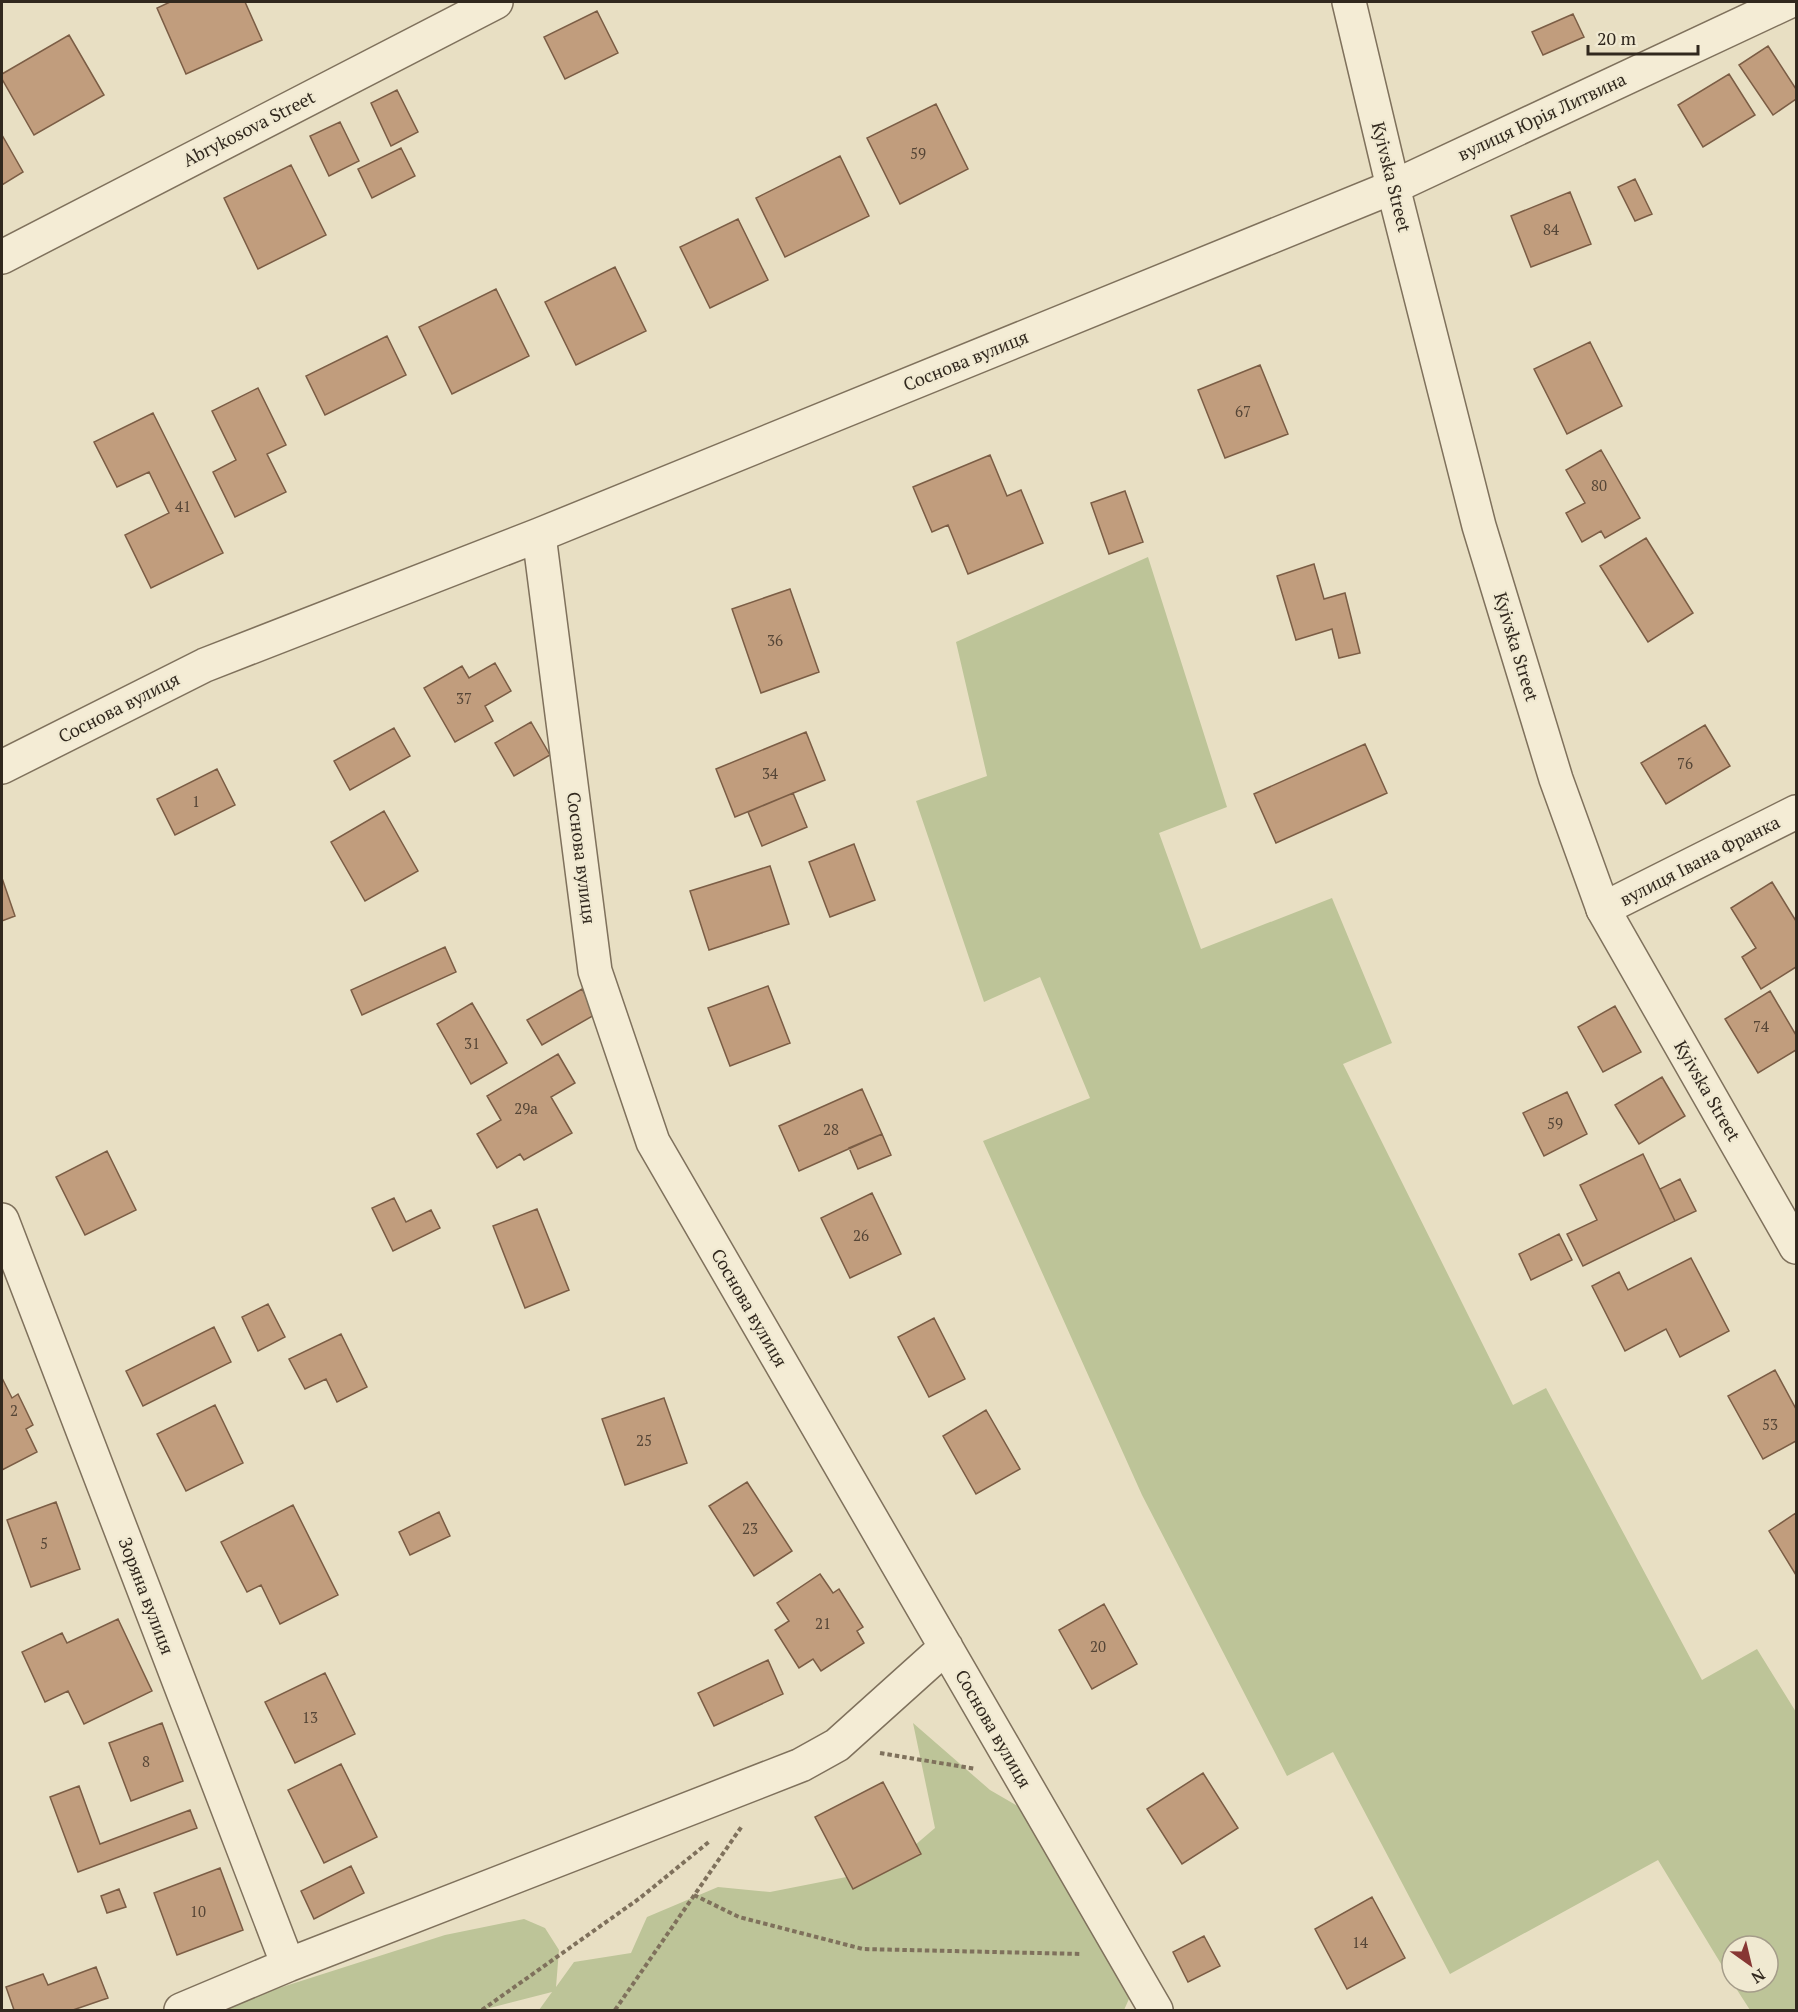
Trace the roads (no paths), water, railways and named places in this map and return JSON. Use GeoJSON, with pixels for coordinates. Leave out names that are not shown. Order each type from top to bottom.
{"type":"FeatureCollection","features":[{"type":"Feature","properties":{"kind":"street","name":"Abrykosova Street"},"geometry":{"type":"LineString","coordinates":[[2,257],[495,2]]}},
{"type":"Feature","properties":{"kind":"street","name":"Kyivska Street"},"geometry":{"type":"LineString","coordinates":[[1349,2],[1393,187],[1479,526],[1556,779],[1603,909],[1797,1247]]}},
{"type":"Feature","properties":{"kind":"street","name":"вулиця Юрія Литвина"},"geometry":{"type":"LineString","coordinates":[[1393,187],[1788,2]]}},
{"type":"Feature","properties":{"kind":"street","name":"Соснова вулиця"},"geometry":{"type":"LineString","coordinates":[[2,766],[205,665],[539,535],[1393,187]]}},
{"type":"Feature","properties":{"kind":"street","name":"Соснова вулиця"},"geometry":{"type":"LineString","coordinates":[[539,535],[595,971],[653,1142],[1156,2010]]}},
{"type":"Feature","properties":{"kind":"street","name":"вулиця Івана Франка"},"geometry":{"type":"LineString","coordinates":[[1603,909],[1797,812]]}},
{"type":"Feature","properties":{"kind":"street","name":"Зоряна вулиця"},"geometry":{"type":"LineString","coordinates":[[2,1225],[288,1965]]}},
{"type":"Feature","properties":{"kind":"street"},"geometry":{"type":"LineString","coordinates":[[181,2010],[288,1965],[801,1766],[837,1746],[946,1647]]}}]}
